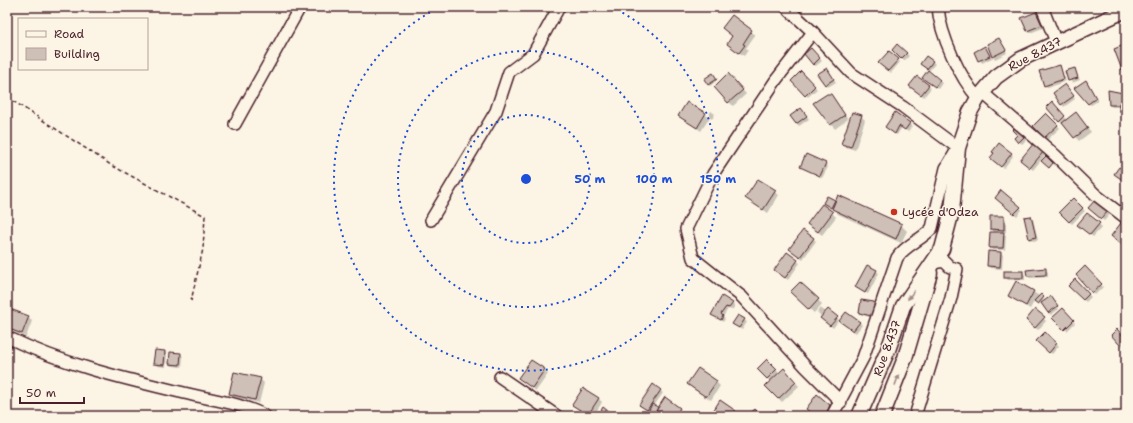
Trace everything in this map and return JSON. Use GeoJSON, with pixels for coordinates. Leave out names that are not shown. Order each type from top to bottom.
{"type":"FeatureCollection","features":[{"type":"Feature","properties":{"kind":"main road","name":"Rue 8.437"},"geometry":{"type":"LineString","coordinates":[[859,416],[888,350],[903,306],[942,249],[952,211],[958,148],[970,112],[996,77],[1008,68],[1056,42],[1126,10]]}},
{"type":"Feature","properties":{"kind":"main road","name":"Rue 8.437"},"geometry":{"type":"LineString","coordinates":[[882,416],[905,358],[933,263]]}},
{"type":"Feature","properties":{"kind":"street"},"geometry":{"type":"LineString","coordinates":[[235,124],[300,7]]}},
{"type":"Feature","properties":{"kind":"street"},"geometry":{"type":"LineString","coordinates":[[431,220],[496,111],[509,72],[533,54],[559,7]]}},
{"type":"Feature","properties":{"kind":"street"},"geometry":{"type":"LineString","coordinates":[[786,7],[813,32],[851,73],[903,107],[958,148],[946,168],[932,228],[905,249],[897,258],[866,350],[841,402],[832,416]]}},
{"type":"Feature","properties":{"kind":"street"},"geometry":{"type":"LineString","coordinates":[[938,7],[945,35],[959,70],[969,88],[1055,156],[1096,195],[1126,218]]}},
{"type":"Feature","properties":{"kind":"street"},"geometry":{"type":"LineString","coordinates":[[1042,7],[1056,42]]}},
{"type":"Feature","properties":{"kind":"street"},"geometry":{"type":"LineString","coordinates":[[813,32],[776,80],[713,174],[686,229],[693,258],[742,297],[805,366],[841,402]]}},
{"type":"Feature","properties":{"kind":"street"},"geometry":{"type":"LineString","coordinates":[[917,415],[925,379],[951,298],[957,270],[950,267],[944,261],[933,263]]}},
{"type":"Feature","properties":{"kind":"street"},"geometry":{"type":"LineString","coordinates":[[7,337],[41,353],[94,371],[196,396],[234,403],[265,416]]}},
{"type":"Feature","properties":{"kind":"street"},"geometry":{"type":"LineString","coordinates":[[500,377],[557,416]]}},
{"type":"Feature","properties":{"kind":"path"},"geometry":{"type":"LineString","coordinates":[[7,97],[110,165],[205,216],[203,249],[191,301]]}},
{"type":"Feature","properties":{"kind":"building"},"geometry":{"type":"Polygon","coordinates":[[[1036,12],[1042,25],[1027,31],[1021,18],[1036,12]]]}},
{"type":"Feature","properties":{"kind":"building"},"geometry":{"type":"Polygon","coordinates":[[[732,15],[752,30],[743,44],[745,45],[739,53],[727,44],[732,36],[722,28],[732,15]]]}},
{"type":"Feature","properties":{"kind":"building"},"geometry":{"type":"Polygon","coordinates":[[[999,38],[1006,50],[992,57],[987,44],[999,38]]]}},
{"type":"Feature","properties":{"kind":"building"},"geometry":{"type":"Polygon","coordinates":[[[897,44],[907,53],[901,59],[892,50],[897,44]]]}},
{"type":"Feature","properties":{"kind":"building"},"geometry":{"type":"Polygon","coordinates":[[[1126,44],[1126,69],[1122,70],[1114,49],[1126,44]]]}},
{"type":"Feature","properties":{"kind":"building"},"geometry":{"type":"Polygon","coordinates":[[[985,46],[990,56],[978,61],[974,52],[985,46]]]}},
{"type":"Feature","properties":{"kind":"building"},"geometry":{"type":"Polygon","coordinates":[[[811,48],[820,58],[813,65],[804,54],[811,48]]]}},
{"type":"Feature","properties":{"kind":"building"},"geometry":{"type":"Polygon","coordinates":[[[889,51],[899,59],[888,71],[878,63],[889,51]]]}},
{"type":"Feature","properties":{"kind":"building"},"geometry":{"type":"Polygon","coordinates":[[[926,56],[933,61],[927,69],[920,64],[926,56]]]}},
{"type":"Feature","properties":{"kind":"building"},"geometry":{"type":"Polygon","coordinates":[[[1060,65],[1064,79],[1044,86],[1039,71],[1060,65]]]}},
{"type":"Feature","properties":{"kind":"building"},"geometry":{"type":"Polygon","coordinates":[[[827,68],[834,79],[825,85],[817,74],[827,68]]]}},
{"type":"Feature","properties":{"kind":"building"},"geometry":{"type":"Polygon","coordinates":[[[1075,68],[1078,78],[1068,81],[1065,71],[1075,68]]]}},
{"type":"Feature","properties":{"kind":"building"},"geometry":{"type":"Polygon","coordinates":[[[928,70],[940,80],[935,87],[922,78],[928,70]]]}},
{"type":"Feature","properties":{"kind":"building"},"geometry":{"type":"Polygon","coordinates":[[[801,71],[815,86],[805,96],[791,81],[801,71]]]}},
{"type":"Feature","properties":{"kind":"building"},"geometry":{"type":"Polygon","coordinates":[[[713,73],[717,79],[708,85],[704,79],[713,73]]]}},
{"type":"Feature","properties":{"kind":"building"},"geometry":{"type":"Polygon","coordinates":[[[728,73],[743,90],[728,103],[714,87],[728,73]]]}},
{"type":"Feature","properties":{"kind":"building"},"geometry":{"type":"Polygon","coordinates":[[[917,76],[929,85],[921,95],[909,86],[917,76]]]}},
{"type":"Feature","properties":{"kind":"building"},"geometry":{"type":"Polygon","coordinates":[[[1086,80],[1096,98],[1088,104],[1074,88],[1086,80]]]}},
{"type":"Feature","properties":{"kind":"building"},"geometry":{"type":"Polygon","coordinates":[[[1065,84],[1074,96],[1061,105],[1053,93],[1065,84]]]}},
{"type":"Feature","properties":{"kind":"building"},"geometry":{"type":"Polygon","coordinates":[[[1108,90],[1123,93],[1123,105],[1109,105],[1108,90]]]}},
{"type":"Feature","properties":{"kind":"building"},"geometry":{"type":"Polygon","coordinates":[[[827,94],[831,94],[845,115],[830,125],[813,103],[827,94]]]}},
{"type":"Feature","properties":{"kind":"building"},"geometry":{"type":"Polygon","coordinates":[[[1052,101],[1065,116],[1059,122],[1046,107],[1052,101]]]}},
{"type":"Feature","properties":{"kind":"building"},"geometry":{"type":"Polygon","coordinates":[[[687,102],[706,113],[697,128],[678,116],[687,102]]]}},
{"type":"Feature","properties":{"kind":"building"},"geometry":{"type":"Polygon","coordinates":[[[1119,103],[1126,104],[1126,111],[1119,111],[1119,103]]]}},
{"type":"Feature","properties":{"kind":"building"},"geometry":{"type":"Polygon","coordinates":[[[801,108],[807,116],[796,124],[790,116],[801,108]]]}},
{"type":"Feature","properties":{"kind":"building"},"geometry":{"type":"Polygon","coordinates":[[[852,112],[862,115],[851,147],[841,144],[852,112]]]}},
{"type":"Feature","properties":{"kind":"building"},"geometry":{"type":"Polygon","coordinates":[[[895,112],[910,123],[905,130],[899,126],[895,134],[885,127],[895,112]]]}},
{"type":"Feature","properties":{"kind":"building"},"geometry":{"type":"Polygon","coordinates":[[[1076,112],[1088,128],[1074,138],[1062,123],[1076,112]]]}},
{"type":"Feature","properties":{"kind":"building"},"geometry":{"type":"Polygon","coordinates":[[[1046,113],[1058,125],[1044,138],[1033,126],[1046,113]]]}},
{"type":"Feature","properties":{"kind":"building"},"geometry":{"type":"Polygon","coordinates":[[[1017,125],[1026,135],[1018,143],[1014,138],[1017,135],[1012,130],[1017,125]]]}},
{"type":"Feature","properties":{"kind":"building"},"geometry":{"type":"Polygon","coordinates":[[[999,143],[1012,153],[1001,167],[990,158],[994,153],[992,152],[999,143]]]}},
{"type":"Feature","properties":{"kind":"building"},"geometry":{"type":"Polygon","coordinates":[[[1034,143],[1044,151],[1030,168],[1020,160],[1034,143]]]}},
{"type":"Feature","properties":{"kind":"building"},"geometry":{"type":"Polygon","coordinates":[[[806,154],[826,163],[820,176],[800,167],[806,154]]]}},
{"type":"Feature","properties":{"kind":"building"},"geometry":{"type":"Polygon","coordinates":[[[1046,156],[1053,163],[1049,168],[1041,161],[1046,156]]]}},
{"type":"Feature","properties":{"kind":"building"},"geometry":{"type":"Polygon","coordinates":[[[1119,167],[1126,171],[1124,181],[1114,174],[1119,167]]]}},
{"type":"Feature","properties":{"kind":"building"},"geometry":{"type":"Polygon","coordinates":[[[758,179],[776,190],[763,210],[745,198],[758,179]]]}},
{"type":"Feature","properties":{"kind":"building"},"geometry":{"type":"Polygon","coordinates":[[[1001,190],[1021,207],[1014,214],[995,198],[1001,190]]]}},
{"type":"Feature","properties":{"kind":"building"},"geometry":{"type":"Polygon","coordinates":[[[838,195],[902,224],[896,239],[832,209],[838,195]]]}},
{"type":"Feature","properties":{"kind":"building"},"geometry":{"type":"Polygon","coordinates":[[[827,196],[835,200],[831,208],[823,203],[827,196]]]}},
{"type":"Feature","properties":{"kind":"building"},"geometry":{"type":"Polygon","coordinates":[[[1073,198],[1083,208],[1069,222],[1059,212],[1073,198]]]}},
{"type":"Feature","properties":{"kind":"building"},"geometry":{"type":"Polygon","coordinates":[[[1096,199],[1109,210],[1101,219],[1088,208],[1096,199]]]}},
{"type":"Feature","properties":{"kind":"building"},"geometry":{"type":"Polygon","coordinates":[[[822,204],[833,212],[818,232],[807,224],[822,204]]]}},
{"type":"Feature","properties":{"kind":"building"},"geometry":{"type":"Polygon","coordinates":[[[1087,213],[1100,223],[1090,235],[1077,225],[1087,213]]]}},
{"type":"Feature","properties":{"kind":"building"},"geometry":{"type":"Polygon","coordinates":[[[990,216],[1004,216],[1004,230],[990,229],[990,216]]]}},
{"type":"Feature","properties":{"kind":"building"},"geometry":{"type":"Polygon","coordinates":[[[1031,216],[1036,237],[1029,239],[1024,217],[1031,216]]]}},
{"type":"Feature","properties":{"kind":"building"},"geometry":{"type":"Polygon","coordinates":[[[1121,223],[1126,227],[1126,238],[1121,244],[1111,236],[1121,223]]]}},
{"type":"Feature","properties":{"kind":"building"},"geometry":{"type":"Polygon","coordinates":[[[803,230],[814,238],[800,257],[789,249],[803,230]]]}},
{"type":"Feature","properties":{"kind":"building"},"geometry":{"type":"Polygon","coordinates":[[[990,232],[1004,232],[1003,248],[989,248],[990,232]]]}},
{"type":"Feature","properties":{"kind":"building"},"geometry":{"type":"Polygon","coordinates":[[[988,251],[1001,252],[1000,267],[987,266],[988,251]]]}},
{"type":"Feature","properties":{"kind":"building"},"geometry":{"type":"Polygon","coordinates":[[[787,252],[798,260],[785,278],[774,270],[787,252]]]}},
{"type":"Feature","properties":{"kind":"building"},"geometry":{"type":"Polygon","coordinates":[[[867,265],[877,270],[865,293],[855,287],[867,265]]]}},
{"type":"Feature","properties":{"kind":"building"},"geometry":{"type":"Polygon","coordinates":[[[1085,266],[1102,284],[1092,293],[1076,275],[1085,266]]]}},
{"type":"Feature","properties":{"kind":"building"},"geometry":{"type":"Polygon","coordinates":[[[1046,268],[1046,275],[1027,276],[1026,270],[1046,268]]]}},
{"type":"Feature","properties":{"kind":"building"},"geometry":{"type":"Polygon","coordinates":[[[1004,271],[1023,271],[1023,278],[1004,278],[1004,271]]]}},
{"type":"Feature","properties":{"kind":"building"},"geometry":{"type":"Polygon","coordinates":[[[1075,279],[1089,294],[1083,300],[1068,286],[1075,279]]]}},
{"type":"Feature","properties":{"kind":"building"},"geometry":{"type":"Polygon","coordinates":[[[1016,281],[1034,291],[1026,306],[1008,296],[1016,281]]]}},
{"type":"Feature","properties":{"kind":"building"},"geometry":{"type":"Polygon","coordinates":[[[800,282],[819,299],[809,310],[790,292],[800,282]]]}},
{"type":"Feature","properties":{"kind":"building"},"geometry":{"type":"Polygon","coordinates":[[[1041,294],[1044,297],[1038,304],[1034,301],[1041,294]]]}},
{"type":"Feature","properties":{"kind":"building"},"geometry":{"type":"Polygon","coordinates":[[[722,296],[733,303],[729,308],[726,307],[721,314],[723,316],[721,320],[711,315],[722,296]]]}},
{"type":"Feature","properties":{"kind":"building"},"geometry":{"type":"Polygon","coordinates":[[[1051,296],[1058,306],[1048,313],[1041,303],[1051,296]]]}},
{"type":"Feature","properties":{"kind":"building"},"geometry":{"type":"Polygon","coordinates":[[[861,300],[874,302],[875,317],[859,313],[861,300]]]}},
{"type":"Feature","properties":{"kind":"building"},"geometry":{"type":"Polygon","coordinates":[[[1063,308],[1074,320],[1064,330],[1052,318],[1063,308]]]}},
{"type":"Feature","properties":{"kind":"building"},"geometry":{"type":"Polygon","coordinates":[[[10,309],[29,316],[22,334],[7,328],[7,316],[10,309]]]}},
{"type":"Feature","properties":{"kind":"building"},"geometry":{"type":"Polygon","coordinates":[[[828,309],[838,317],[830,326],[820,318],[828,309]]]}},
{"type":"Feature","properties":{"kind":"building"},"geometry":{"type":"Polygon","coordinates":[[[1035,309],[1045,317],[1035,328],[1026,320],[1035,309]]]}},
{"type":"Feature","properties":{"kind":"building"},"geometry":{"type":"Polygon","coordinates":[[[846,312],[860,322],[853,331],[839,321],[846,312]]]}},
{"type":"Feature","properties":{"kind":"building"},"geometry":{"type":"Polygon","coordinates":[[[738,315],[745,319],[739,328],[732,324],[738,315]]]}},
{"type":"Feature","properties":{"kind":"building"},"geometry":{"type":"Polygon","coordinates":[[[1117,329],[1125,338],[1119,344],[1111,335],[1117,329]]]}},
{"type":"Feature","properties":{"kind":"building"},"geometry":{"type":"Polygon","coordinates":[[[1045,332],[1057,343],[1049,353],[1036,341],[1045,332]]]}},
{"type":"Feature","properties":{"kind":"building"},"geometry":{"type":"Polygon","coordinates":[[[155,350],[165,351],[164,365],[153,364],[155,350]]]}},
{"type":"Feature","properties":{"kind":"building"},"geometry":{"type":"Polygon","coordinates":[[[170,352],[181,353],[180,365],[169,364],[170,352]]]}},
{"type":"Feature","properties":{"kind":"building"},"geometry":{"type":"Polygon","coordinates":[[[767,359],[777,369],[767,379],[757,369],[767,359]]]}},
{"type":"Feature","properties":{"kind":"building"},"geometry":{"type":"Polygon","coordinates":[[[531,360],[545,369],[532,388],[518,378],[531,360]]]}},
{"type":"Feature","properties":{"kind":"building"},"geometry":{"type":"Polygon","coordinates":[[[698,368],[717,381],[706,397],[687,384],[698,368]]]}},
{"type":"Feature","properties":{"kind":"building"},"geometry":{"type":"Polygon","coordinates":[[[784,368],[796,382],[778,399],[765,386],[784,368]]]}},
{"type":"Feature","properties":{"kind":"building"},"geometry":{"type":"Polygon","coordinates":[[[234,372],[261,378],[255,400],[229,394],[234,372]]]}},
{"type":"Feature","properties":{"kind":"building"},"geometry":{"type":"Polygon","coordinates":[[[653,384],[661,390],[647,410],[639,405],[653,384]]]}},
{"type":"Feature","properties":{"kind":"building"},"geometry":{"type":"Polygon","coordinates":[[[583,388],[599,398],[588,415],[572,405],[583,388]]]}},
{"type":"Feature","properties":{"kind":"building"},"geometry":{"type":"Polygon","coordinates":[[[817,394],[830,405],[825,416],[813,416],[814,415],[806,409],[817,394]]]}},
{"type":"Feature","properties":{"kind":"building"},"geometry":{"type":"Polygon","coordinates":[[[665,397],[680,408],[675,416],[663,416],[656,411],[665,397]]]}},
{"type":"Feature","properties":{"kind":"building"},"geometry":{"type":"Polygon","coordinates":[[[720,400],[736,411],[733,416],[710,416],[720,400]]]}},
{"type":"Feature","properties":{"kind":"building"},"geometry":{"type":"Polygon","coordinates":[[[652,404],[658,407],[654,415],[648,412],[652,404]]]}},
{"type":"Feature","properties":{"kind":"building"},"geometry":{"type":"Polygon","coordinates":[[[603,407],[608,411],[605,416],[598,416],[603,407]]]}},
{"type":"Feature","properties":{"kind":"building"},"geometry":{"type":"Polygon","coordinates":[[[755,409],[762,416],[747,416],[755,409]]]}},
{"type":"Feature","properties":{"kind":"place","name":"Lycée d'Odza"},"geometry":{"type":"Point","coordinates":[894,212]}}]}
